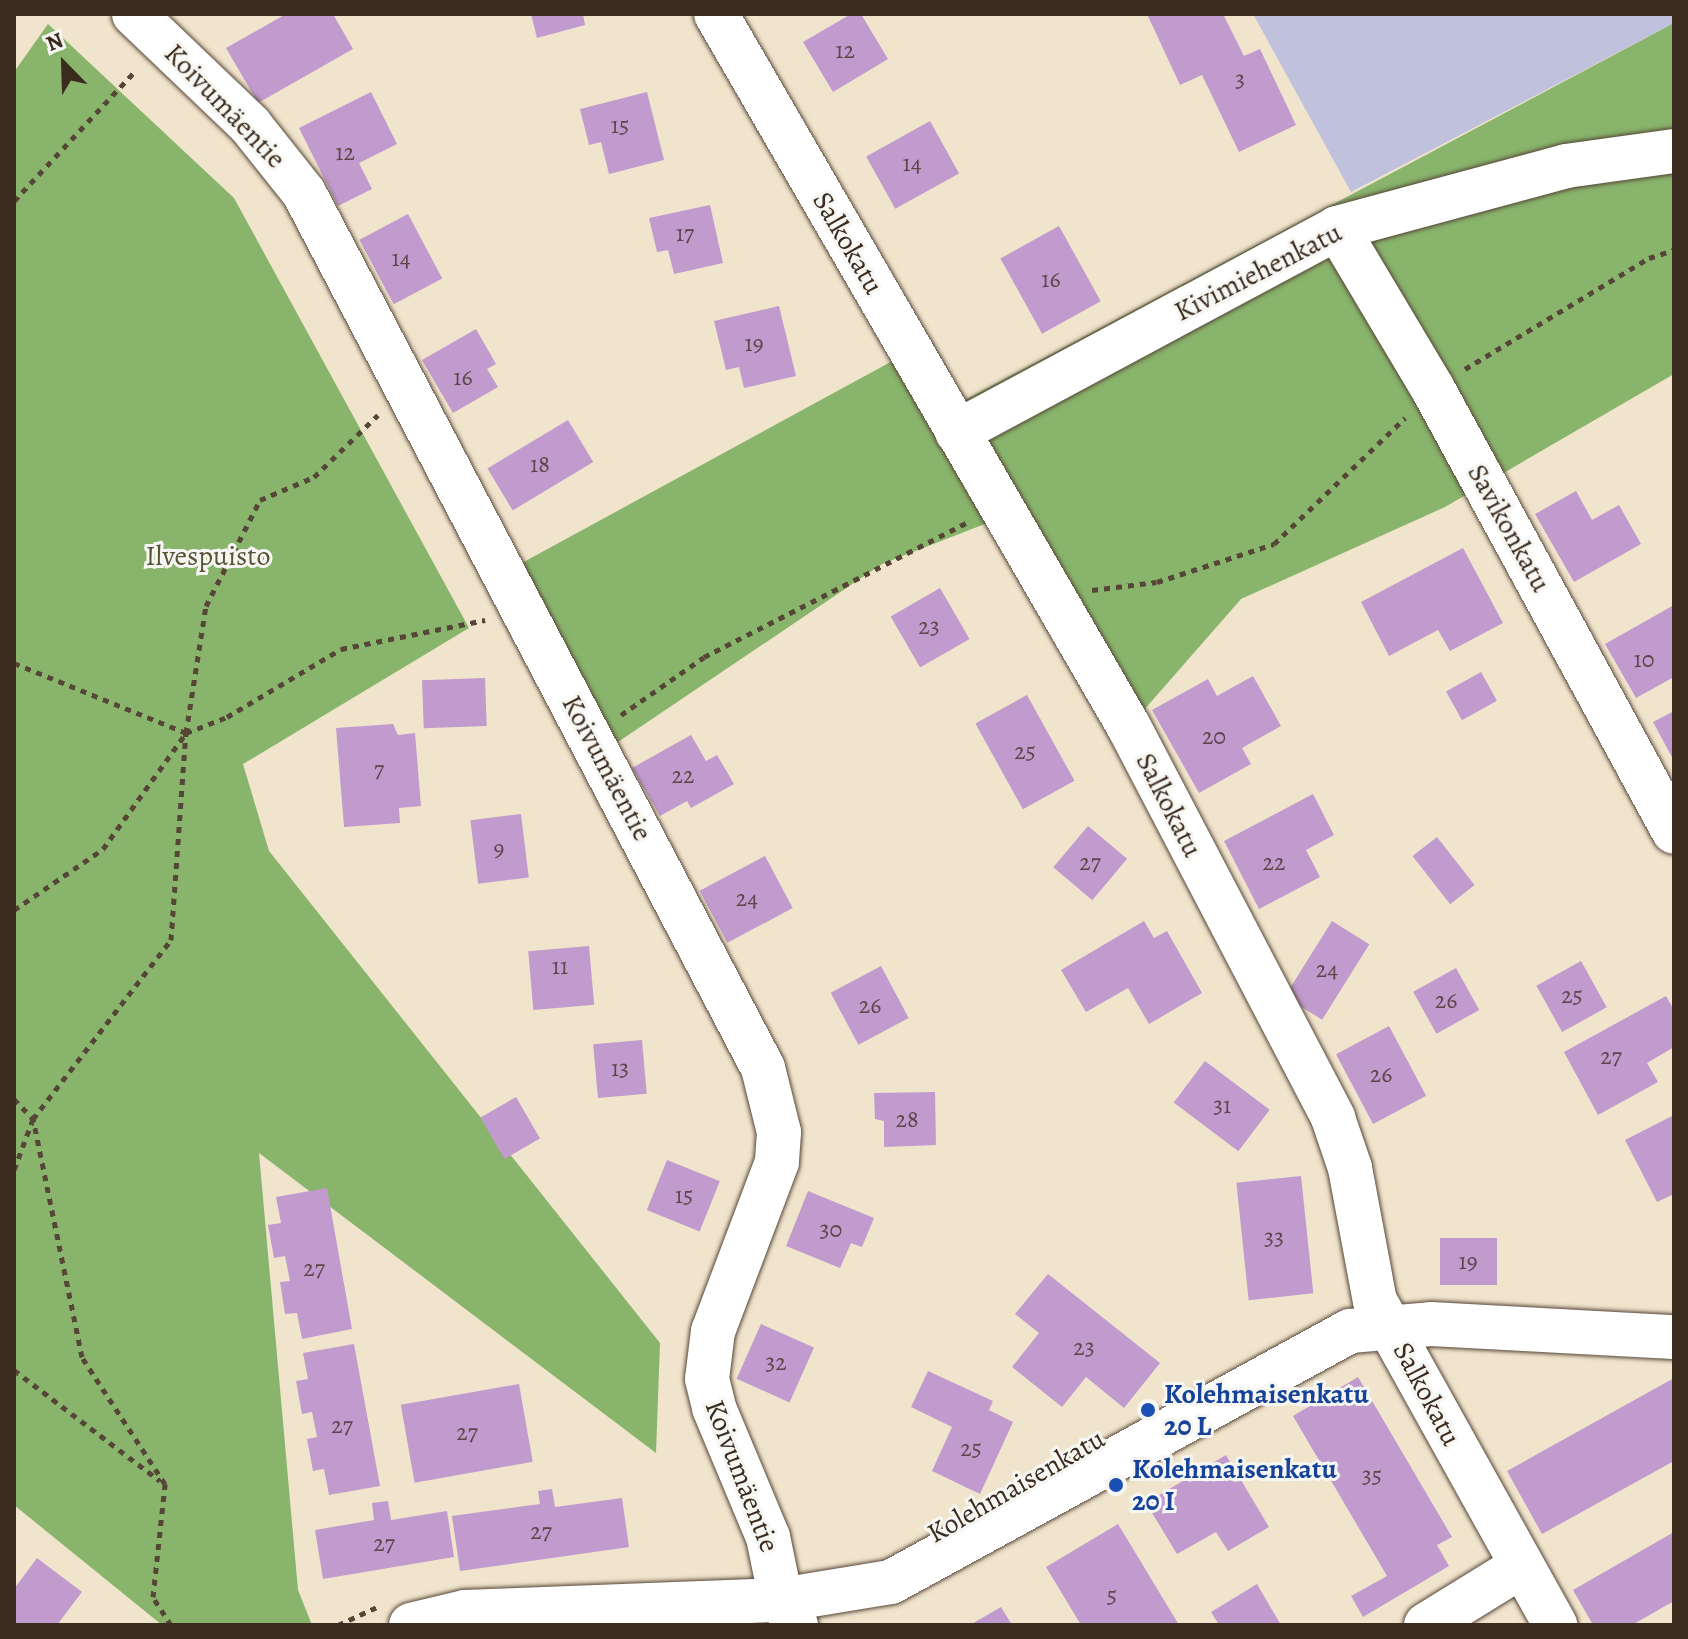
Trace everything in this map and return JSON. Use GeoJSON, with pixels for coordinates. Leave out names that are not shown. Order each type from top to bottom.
{"type":"FeatureCollection","features":[{"type":"Feature","properties":{"kind":"street","name":"Salkokatu"},"geometry":{"type":"LineString","coordinates":[[716,14],[1129,727],[1333,1118],[1350,1168],[1375,1301],[1520,1567],[1555,1625]]}},
{"type":"Feature","properties":{"kind":"street","name":"Koivumäentie"},"geometry":{"type":"LineString","coordinates":[[148,28],[250,125],[304,193],[739,1018],[774,1101],[779,1132],[771,1187],[706,1357],[714,1408],[768,1537],[788,1612]]}},
{"type":"Feature","properties":{"kind":"street","name":"Kivimiehenkatu"},"geometry":{"type":"LineString","coordinates":[[957,432],[1337,228],[1566,166],[1674,151]]}},
{"type":"Feature","properties":{"kind":"street","name":"Savikonkatu"},"geometry":{"type":"LineString","coordinates":[[1337,228],[1433,389],[1674,832]]}},
{"type":"Feature","properties":{"kind":"street","name":"Kolehmaisenkatu"},"geometry":{"type":"LineString","coordinates":[[400,1614],[788,1612],[913,1574],[1297,1356],[1350,1331],[1389,1324],[1674,1337]]}},
{"type":"Feature","properties":{"kind":"street"},"geometry":{"type":"LineString","coordinates":[[1426,1625],[1520,1567]]}},
{"type":"Feature","properties":{"kind":"path"},"geometry":{"type":"LineString","coordinates":[[14,201],[148,28]]}},
{"type":"Feature","properties":{"kind":"path"},"geometry":{"type":"LineString","coordinates":[[1052,595],[1157,582],[1274,544],[1433,389],[1636,265],[1674,250]]}},
{"type":"Feature","properties":{"kind":"path"},"geometry":{"type":"LineString","coordinates":[[14,1170],[33,1119],[171,940],[186,733],[206,606],[260,500],[314,477],[388,405]]}},
{"type":"Feature","properties":{"kind":"path"},"geometry":{"type":"LineString","coordinates":[[591,737],[704,657],[1001,508]]}},
{"type":"Feature","properties":{"kind":"path"},"geometry":{"type":"LineString","coordinates":[[14,910],[103,849],[186,733],[227,717],[341,649],[525,612]]}},
{"type":"Feature","properties":{"kind":"path"},"geometry":{"type":"LineString","coordinates":[[14,663],[186,733]]}},
{"type":"Feature","properties":{"kind":"path"},"geometry":{"type":"LineString","coordinates":[[14,1099],[33,1119],[82,1357],[165,1484],[153,1597],[171,1625]]}},
{"type":"Feature","properties":{"kind":"path"},"geometry":{"type":"LineString","coordinates":[[14,1370],[165,1484]]}},
{"type":"Feature","properties":{"kind":"path"},"geometry":{"type":"LineString","coordinates":[[338,1625],[400,1614]]}},
{"type":"Feature","properties":{"kind":"shaded area"},"geometry":{"type":"Polygon","coordinates":[[[1253,14],[1674,14],[1674,23],[1351,192],[1253,14]]]}},
{"type":"Feature","properties":{"kind":"green space"},"geometry":{"type":"Polygon","coordinates":[[[1674,23],[1674,374],[1445,507],[1241,599],[1129,727],[1013,513],[882,564],[615,744],[520,564],[931,340],[965,400],[1674,23]]]}},
{"type":"Feature","properties":{"kind":"green space","name":"Ilvespuisto"},"geometry":{"type":"Polygon","coordinates":[[[48,24],[234,198],[469,628],[243,764],[269,851],[660,1343],[656,1453],[259,1153],[298,1590],[312,1625],[162,1625],[14,1505],[14,72],[48,24]]]}},
{"type":"Feature","properties":{"kind":"building"},"geometry":{"type":"Polygon","coordinates":[[[286,14],[333,14],[353,49],[258,103],[226,48],[286,14]]]}},
{"type":"Feature","properties":{"kind":"building"},"geometry":{"type":"Polygon","coordinates":[[[531,14],[583,14],[585,25],[537,38],[531,14]]]}},
{"type":"Feature","properties":{"kind":"building"},"geometry":{"type":"Polygon","coordinates":[[[851,14],[861,14],[888,59],[833,92],[803,42],[851,14]]]}},
{"type":"Feature","properties":{"kind":"building"},"geometry":{"type":"Polygon","coordinates":[[[1147,14],[1223,14],[1244,56],[1260,49],[1296,125],[1239,152],[1202,75],[1180,85],[1147,14]]]}},
{"type":"Feature","properties":{"kind":"building"},"geometry":{"type":"Polygon","coordinates":[[[371,92],[397,144],[359,163],[372,189],[338,206],[299,128],[371,92]]]}},
{"type":"Feature","properties":{"kind":"building"},"geometry":{"type":"Polygon","coordinates":[[[647,92],[664,160],[609,174],[601,142],[589,145],[580,109],[647,92]]]}},
{"type":"Feature","properties":{"kind":"building"},"geometry":{"type":"Polygon","coordinates":[[[930,121],[959,173],[895,209],[866,156],[930,121]]]}},
{"type":"Feature","properties":{"kind":"building"},"geometry":{"type":"Polygon","coordinates":[[[710,205],[723,263],[674,274],[668,250],[657,252],[649,218],[710,205]]]}},
{"type":"Feature","properties":{"kind":"building"},"geometry":{"type":"Polygon","coordinates":[[[408,214],[442,278],[394,304],[359,240],[408,214]]]}},
{"type":"Feature","properties":{"kind":"building"},"geometry":{"type":"Polygon","coordinates":[[[1059,226],[1101,301],[1042,334],[1000,258],[1059,226]]]}},
{"type":"Feature","properties":{"kind":"building"},"geometry":{"type":"Polygon","coordinates":[[[779,306],[796,376],[744,388],[739,367],[726,370],[714,321],[779,306]]]}},
{"type":"Feature","properties":{"kind":"building"},"geometry":{"type":"Polygon","coordinates":[[[476,329],[496,364],[487,369],[498,387],[453,413],[422,360],[476,329]]]}},
{"type":"Feature","properties":{"kind":"building"},"geometry":{"type":"Polygon","coordinates":[[[568,420],[593,462],[513,510],[487,468],[568,420]]]}},
{"type":"Feature","properties":{"kind":"building"},"geometry":{"type":"Polygon","coordinates":[[[1576,491],[1592,520],[1619,505],[1641,544],[1574,582],[1535,514],[1576,491]]]}},
{"type":"Feature","properties":{"kind":"building"},"geometry":{"type":"Polygon","coordinates":[[[1463,548],[1503,623],[1450,651],[1438,630],[1389,656],[1361,602],[1463,548]]]}},
{"type":"Feature","properties":{"kind":"building"},"geometry":{"type":"Polygon","coordinates":[[[940,588],[970,639],[920,668],[891,616],[940,588]]]}},
{"type":"Feature","properties":{"kind":"building"},"geometry":{"type":"Polygon","coordinates":[[[1674,605],[1674,677],[1636,698],[1605,644],[1674,605]]]}},
{"type":"Feature","properties":{"kind":"building"},"geometry":{"type":"Polygon","coordinates":[[[1481,672],[1497,701],[1462,720],[1446,691],[1481,672]]]}},
{"type":"Feature","properties":{"kind":"building"},"geometry":{"type":"Polygon","coordinates":[[[1253,676],[1281,726],[1242,748],[1251,764],[1199,793],[1152,710],[1208,679],[1217,696],[1253,676]]]}},
{"type":"Feature","properties":{"kind":"building"},"geometry":{"type":"Polygon","coordinates":[[[485,678],[487,726],[424,728],[422,680],[485,678]]]}},
{"type":"Feature","properties":{"kind":"building"},"geometry":{"type":"Polygon","coordinates":[[[1027,695],[1075,781],[1023,809],[975,724],[1027,695]]]}},
{"type":"Feature","properties":{"kind":"building"},"geometry":{"type":"Polygon","coordinates":[[[1674,711],[1674,761],[1653,722],[1674,711]]]}},
{"type":"Feature","properties":{"kind":"building"},"geometry":{"type":"Polygon","coordinates":[[[393,724],[398,735],[415,733],[421,806],[399,808],[400,823],[344,827],[336,728],[393,724]]]}},
{"type":"Feature","properties":{"kind":"building"},"geometry":{"type":"Polygon","coordinates":[[[691,735],[706,761],[717,755],[734,784],[691,808],[687,801],[660,816],[632,768],[691,735]]]}},
{"type":"Feature","properties":{"kind":"building"},"geometry":{"type":"Polygon","coordinates":[[[1313,794],[1334,835],[1306,850],[1320,877],[1259,909],[1224,841],[1313,794]]]}},
{"type":"Feature","properties":{"kind":"building"},"geometry":{"type":"Polygon","coordinates":[[[521,814],[529,878],[478,884],[470,820],[521,814]]]}},
{"type":"Feature","properties":{"kind":"building"},"geometry":{"type":"Polygon","coordinates":[[[1088,826],[1127,859],[1092,900],[1053,867],[1088,826]]]}},
{"type":"Feature","properties":{"kind":"building"},"geometry":{"type":"Polygon","coordinates":[[[1437,837],[1475,885],[1450,904],[1413,856],[1437,837]]]}},
{"type":"Feature","properties":{"kind":"building"},"geometry":{"type":"Polygon","coordinates":[[[765,856],[793,908],[727,943],[700,891],[765,856]]]}},
{"type":"Feature","properties":{"kind":"building"},"geometry":{"type":"Polygon","coordinates":[[[1144,921],[1154,938],[1167,931],[1202,993],[1149,1024],[1128,988],[1086,1012],[1061,970],[1144,921]]]}},
{"type":"Feature","properties":{"kind":"building"},"geometry":{"type":"Polygon","coordinates":[[[1332,921],[1369,944],[1322,1020],[1285,996],[1332,921]]]}},
{"type":"Feature","properties":{"kind":"building"},"geometry":{"type":"Polygon","coordinates":[[[589,946],[594,1005],[533,1010],[528,951],[589,946]]]}},
{"type":"Feature","properties":{"kind":"building"},"geometry":{"type":"Polygon","coordinates":[[[1581,961],[1607,1007],[1562,1032],[1536,986],[1581,961]]]}},
{"type":"Feature","properties":{"kind":"building"},"geometry":{"type":"Polygon","coordinates":[[[881,966],[909,1018],[858,1045],[831,993],[881,966]]]}},
{"type":"Feature","properties":{"kind":"building"},"geometry":{"type":"Polygon","coordinates":[[[1456,968],[1479,1010],[1436,1034],[1413,992],[1456,968]]]}},
{"type":"Feature","properties":{"kind":"building"},"geometry":{"type":"Polygon","coordinates":[[[1666,996],[1674,1010],[1674,1047],[1647,1063],[1658,1082],[1598,1115],[1564,1052],[1666,996]]]}},
{"type":"Feature","properties":{"kind":"building"},"geometry":{"type":"Polygon","coordinates":[[[1389,1026],[1426,1096],[1373,1124],[1336,1054],[1389,1026]]]}},
{"type":"Feature","properties":{"kind":"building"},"geometry":{"type":"Polygon","coordinates":[[[642,1040],[647,1094],[598,1098],[593,1044],[642,1040]]]}},
{"type":"Feature","properties":{"kind":"building"},"geometry":{"type":"Polygon","coordinates":[[[1205,1061],[1270,1110],[1238,1151],[1174,1103],[1205,1061]]]}},
{"type":"Feature","properties":{"kind":"building"},"geometry":{"type":"Polygon","coordinates":[[[935,1092],[936,1145],[884,1147],[884,1121],[875,1119],[874,1093],[935,1092]]]}},
{"type":"Feature","properties":{"kind":"building"},"geometry":{"type":"Polygon","coordinates":[[[516,1097],[540,1139],[504,1159],[480,1118],[516,1097]]]}},
{"type":"Feature","properties":{"kind":"building"},"geometry":{"type":"Polygon","coordinates":[[[1674,1115],[1674,1194],[1657,1202],[1625,1140],[1674,1115]]]}},
{"type":"Feature","properties":{"kind":"building"},"geometry":{"type":"Polygon","coordinates":[[[667,1160],[720,1181],[700,1231],[647,1210],[667,1160]]]}},
{"type":"Feature","properties":{"kind":"building"},"geometry":{"type":"Polygon","coordinates":[[[1301,1176],[1313,1293],[1249,1300],[1236,1183],[1301,1176]]]}},
{"type":"Feature","properties":{"kind":"building"},"geometry":{"type":"Polygon","coordinates":[[[327,1188],[352,1329],[302,1339],[297,1313],[285,1314],[280,1282],[290,1281],[285,1256],[274,1258],[268,1225],[281,1223],[276,1197],[327,1188]]]}},
{"type":"Feature","properties":{"kind":"building"},"geometry":{"type":"Polygon","coordinates":[[[808,1191],[874,1218],[862,1247],[851,1243],[840,1268],[786,1246],[808,1191]]]}},
{"type":"Feature","properties":{"kind":"building"},"geometry":{"type":"Polygon","coordinates":[[[1440,1238],[1497,1238],[1497,1285],[1440,1285],[1440,1238]]]}},
{"type":"Feature","properties":{"kind":"building"},"geometry":{"type":"Polygon","coordinates":[[[1048,1274],[1160,1363],[1124,1408],[1086,1377],[1062,1407],[1012,1367],[1039,1333],[1015,1314],[1048,1274]]]}},
{"type":"Feature","properties":{"kind":"building"},"geometry":{"type":"Polygon","coordinates":[[[761,1324],[814,1348],[790,1402],[737,1379],[761,1324]]]}},
{"type":"Feature","properties":{"kind":"building"},"geometry":{"type":"Polygon","coordinates":[[[354,1344],[380,1486],[329,1495],[324,1469],[313,1471],[307,1439],[317,1437],[312,1412],[302,1414],[296,1381],[308,1379],[303,1353],[354,1344]]]}},
{"type":"Feature","properties":{"kind":"building"},"geometry":{"type":"Polygon","coordinates":[[[928,1371],[993,1401],[989,1410],[1013,1422],[980,1494],[932,1471],[952,1427],[911,1407],[928,1371]]]}},
{"type":"Feature","properties":{"kind":"building"},"geometry":{"type":"Polygon","coordinates":[[[1358,1377],[1452,1537],[1437,1545],[1449,1566],[1363,1617],[1351,1596],[1387,1576],[1293,1416],[1358,1377]]]}},
{"type":"Feature","properties":{"kind":"building"},"geometry":{"type":"Polygon","coordinates":[[[1674,1378],[1674,1461],[1542,1534],[1507,1471],[1674,1378]]]}},
{"type":"Feature","properties":{"kind":"building"},"geometry":{"type":"Polygon","coordinates":[[[519,1384],[533,1462],[415,1483],[401,1405],[519,1384]]]}},
{"type":"Feature","properties":{"kind":"building"},"geometry":{"type":"Polygon","coordinates":[[[1226,1455],[1269,1527],[1228,1551],[1216,1532],[1177,1554],[1146,1503],[1226,1455]]]}},
{"type":"Feature","properties":{"kind":"building"},"geometry":{"type":"Polygon","coordinates":[[[552,1489],[555,1507],[622,1498],[629,1547],[460,1571],[452,1516],[540,1504],[538,1491],[552,1489]]]}},
{"type":"Feature","properties":{"kind":"building"},"geometry":{"type":"Polygon","coordinates":[[[388,1501],[391,1520],[447,1511],[454,1557],[323,1579],[315,1530],[374,1520],[372,1503],[388,1501]]]}},
{"type":"Feature","properties":{"kind":"building"},"geometry":{"type":"Polygon","coordinates":[[[1118,1524],[1179,1625],[1081,1625],[1046,1567],[1118,1524]]]}},
{"type":"Feature","properties":{"kind":"building"},"geometry":{"type":"Polygon","coordinates":[[[1674,1532],[1674,1601],[1632,1625],[1593,1625],[1573,1590],[1674,1532]]]}},
{"type":"Feature","properties":{"kind":"building"},"geometry":{"type":"Polygon","coordinates":[[[37,1558],[82,1592],[57,1625],[14,1625],[14,1589],[37,1558]]]}},
{"type":"Feature","properties":{"kind":"building"},"geometry":{"type":"Polygon","coordinates":[[[1257,1584],[1281,1625],[1219,1625],[1211,1612],[1257,1584]]]}},
{"type":"Feature","properties":{"kind":"building"},"geometry":{"type":"Polygon","coordinates":[[[1001,1607],[1012,1625],[970,1625],[1001,1607]]]}},
{"type":"Feature","properties":{"kind":"place","name":"Kolehmaisenkatu 20 L"},"geometry":{"type":"Point","coordinates":[1148,1410]}},
{"type":"Feature","properties":{"kind":"place","name":"Kolehmaisenkatu 20 I"},"geometry":{"type":"Point","coordinates":[1116,1485]}}]}
